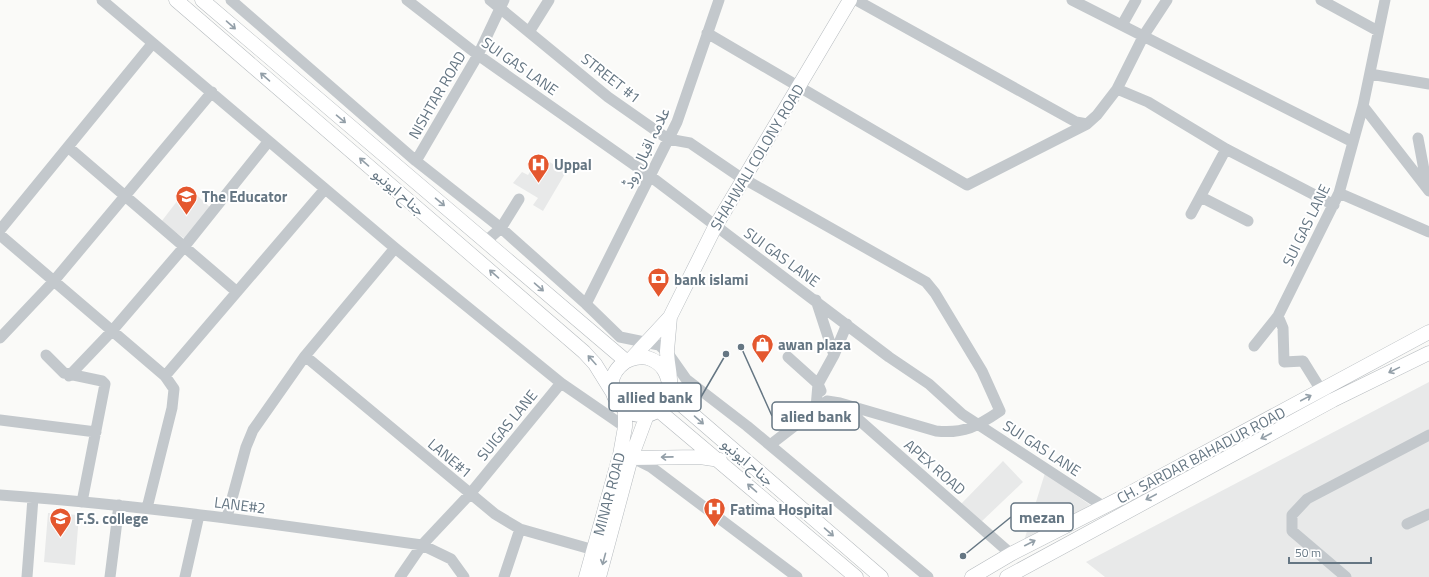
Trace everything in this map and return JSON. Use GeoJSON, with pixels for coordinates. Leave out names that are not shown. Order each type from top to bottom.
{"type":"FeatureCollection","features":[{"type":"Feature","properties":{"kind":"main road","name":"جناح ایونیو"},"geometry":{"type":"LineString","coordinates":[[176,0],[584,352],[596,364],[613,393]]}},
{"type":"Feature","properties":{"kind":"main road","name":"جناح ایونیو"},"geometry":{"type":"LineString","coordinates":[[202,0],[319,101],[629,360]]}},
{"type":"Feature","properties":{"kind":"main road","name":"SHAHWALI COLONY ROAD"},"geometry":{"type":"LineString","coordinates":[[629,360],[649,343],[670,317],[715,227],[850,0]]}},
{"type":"Feature","properties":{"kind":"main road","name":"SHAHWALI COLONY ROAD"},"geometry":{"type":"LineString","coordinates":[[670,317],[667,352],[670,391]]}},
{"type":"Feature","properties":{"kind":"main road","name":"CH. SARDAR BAHADUR ROAD"},"geometry":{"type":"LineString","coordinates":[[1007,577],[1121,506],[1321,390],[1429,332]]}},
{"type":"Feature","properties":{"kind":"main road","name":"CH. SARDAR BAHADUR ROAD"},"geometry":{"type":"LineString","coordinates":[[972,577],[1011,554],[1103,506],[1121,506],[1429,353]]}},
{"type":"Feature","properties":{"kind":"main road"},"geometry":{"type":"LineString","coordinates":[[646,357],[659,363],[668,374],[670,391],[663,405],[653,412],[639,415],[625,410],[617,403],[613,393],[612,384],[614,375],[619,367],[629,360],[646,357]]}},
{"type":"Feature","properties":{"kind":"main road","name":"جناح ایونیو"},"geometry":{"type":"LineString","coordinates":[[670,391],[881,577]]}},
{"type":"Feature","properties":{"kind":"main road","name":"MINAR ROAD"},"geometry":{"type":"LineString","coordinates":[[586,577],[620,455],[625,427],[625,410]]}},
{"type":"Feature","properties":{"kind":"main road","name":"جناح ایونیو"},"geometry":{"type":"LineString","coordinates":[[653,412],[720,460],[856,577]]}},
{"type":"Feature","properties":{"kind":"main road","name":"MINAR ROAD"},"geometry":{"type":"LineString","coordinates":[[599,577],[631,458],[653,412]]}},
{"type":"Feature","properties":{"kind":"main road"},"geometry":{"type":"LineString","coordinates":[[631,458],[700,457],[720,460]]}},
{"type":"Feature","properties":{"kind":"street"},"geometry":{"type":"LineString","coordinates":[[102,0],[152,44],[212,92],[268,142],[395,248],[561,383],[625,427]]}},
{"type":"Feature","properties":{"kind":"street"},"geometry":{"type":"LineString","coordinates":[[231,0],[416,161],[501,228],[586,304],[620,337],[658,345],[667,352],[686,379],[770,445],[928,577]]}},
{"type":"Feature","properties":{"kind":"street","name":"SUI GAS LANE"},"geometry":{"type":"LineString","coordinates":[[407,0],[478,55],[650,176],[715,227],[816,300],[889,357],[928,384],[962,414],[1103,506]]}},
{"type":"Feature","properties":{"kind":"street","name":"STREET #1"},"geometry":{"type":"LineString","coordinates":[[490,0],[502,4],[529,32],[608,97],[668,138],[690,143],[743,178],[926,282],[935,293],[982,371],[1000,410],[979,425]]}},
{"type":"Feature","properties":{"kind":"street"},"geometry":{"type":"LineString","coordinates":[[529,32],[549,0]]}},
{"type":"Feature","properties":{"kind":"street","name":"علامہ اقبال روڈ"},"geometry":{"type":"LineString","coordinates":[[586,304],[677,122],[719,0]]}},
{"type":"Feature","properties":{"kind":"street"},"geometry":{"type":"LineString","coordinates":[[856,0],[1076,122],[1087,124]]}},
{"type":"Feature","properties":{"kind":"street"},"geometry":{"type":"LineString","coordinates":[[1072,0],[1122,26],[1144,35],[1353,142]]}},
{"type":"Feature","properties":{"kind":"street"},"geometry":{"type":"LineString","coordinates":[[1122,26],[1136,0]]}},
{"type":"Feature","properties":{"kind":"street"},"geometry":{"type":"LineString","coordinates":[[707,33],[967,185],[1087,124],[1098,115],[1117,89],[1144,35],[1167,0]]}},
{"type":"Feature","properties":{"kind":"street"},"geometry":{"type":"LineString","coordinates":[[1321,0],[1378,31]]}},
{"type":"Feature","properties":{"kind":"street","name":"SUI GAS LANE"},"geometry":{"type":"LineString","coordinates":[[1254,346],[1278,316],[1339,193],[1363,106],[1385,0]]}},
{"type":"Feature","properties":{"kind":"street","name":"NISHTAR ROAD"},"geometry":{"type":"LineString","coordinates":[[416,161],[478,55],[502,4]]}},
{"type":"Feature","properties":{"kind":"street"},"geometry":{"type":"LineString","coordinates":[[0,230],[152,44]]}},
{"type":"Feature","properties":{"kind":"street"},"geometry":{"type":"LineString","coordinates":[[1370,74],[1429,84]]}},
{"type":"Feature","properties":{"kind":"street"},"geometry":{"type":"LineString","coordinates":[[319,101],[330,87]]}},
{"type":"Feature","properties":{"kind":"street"},"geometry":{"type":"LineString","coordinates":[[1117,89],[1148,102],[1226,149],[1334,205]]}},
{"type":"Feature","properties":{"kind":"street"},"geometry":{"type":"LineString","coordinates":[[0,338],[53,282],[126,197],[212,92]]}},
{"type":"Feature","properties":{"kind":"street"},"geometry":{"type":"LineString","coordinates":[[1363,106],[1426,187]]}},
{"type":"Feature","properties":{"kind":"street"},"geometry":{"type":"LineString","coordinates":[[1418,138],[1426,187]]}},
{"type":"Feature","properties":{"kind":"street"},"geometry":{"type":"LineString","coordinates":[[70,376],[112,331],[184,247],[268,142]]}},
{"type":"Feature","properties":{"kind":"street"},"geometry":{"type":"LineString","coordinates":[[68,147],[237,292]]}},
{"type":"Feature","properties":{"kind":"street"},"geometry":{"type":"LineString","coordinates":[[1191,214],[1226,149]]}},
{"type":"Feature","properties":{"kind":"street"},"geometry":{"type":"LineString","coordinates":[[165,376],[325,189]]}},
{"type":"Feature","properties":{"kind":"street"},"geometry":{"type":"LineString","coordinates":[[1339,193],[1429,232]]}},
{"type":"Feature","properties":{"kind":"street"},"geometry":{"type":"LineString","coordinates":[[1200,197],[1248,221]]}},
{"type":"Feature","properties":{"kind":"street"},"geometry":{"type":"LineString","coordinates":[[486,241],[501,228],[519,198]]}},
{"type":"Feature","properties":{"kind":"street"},"geometry":{"type":"LineString","coordinates":[[0,235],[53,282],[165,376],[174,389],[172,408],[147,508]]}},
{"type":"Feature","properties":{"kind":"street"},"geometry":{"type":"LineString","coordinates":[[227,517],[246,446],[253,430],[305,356],[395,248]]}},
{"type":"Feature","properties":{"kind":"street"},"geometry":{"type":"LineString","coordinates":[[816,300],[834,355]]}},
{"type":"Feature","properties":{"kind":"street"},"geometry":{"type":"LineString","coordinates":[[1278,316],[1283,328],[1284,362],[1303,362],[1321,390]]}},
{"type":"Feature","properties":{"kind":"street"},"geometry":{"type":"LineString","coordinates":[[816,408],[818,384],[834,355],[847,324]]}},
{"type":"Feature","properties":{"kind":"street"},"geometry":{"type":"LineString","coordinates":[[46,355],[64,373],[70,376],[102,381],[105,384],[82,502]]}},
{"type":"Feature","properties":{"kind":"street","name":"LANE#1"},"geometry":{"type":"LineString","coordinates":[[305,356],[495,514],[520,529],[594,550]]}},
{"type":"Feature","properties":{"kind":"street"},"geometry":{"type":"LineString","coordinates":[[788,358],[818,384],[827,401]]}},
{"type":"Feature","properties":{"kind":"street","name":"SUIGAS LANE"},"geometry":{"type":"LineString","coordinates":[[400,577],[422,545],[470,494],[561,383]]}},
{"type":"Feature","properties":{"kind":"street"},"geometry":{"type":"LineString","coordinates":[[770,445],[827,401],[840,403],[936,431],[960,431],[979,425]]}},
{"type":"Feature","properties":{"kind":"street","name":"APEX ROAD"},"geometry":{"type":"LineString","coordinates":[[840,403],[1011,554]]}},
{"type":"Feature","properties":{"kind":"street"},"geometry":{"type":"LineString","coordinates":[[0,420],[96,432]]}},
{"type":"Feature","properties":{"kind":"street"},"geometry":{"type":"LineString","coordinates":[[1346,577],[1292,531],[1292,515],[1307,499],[1429,435]]}},
{"type":"Feature","properties":{"kind":"street"},"geometry":{"type":"LineString","coordinates":[[631,458],[651,467],[797,577]]}},
{"type":"Feature","properties":{"kind":"street","name":"LANE#2"},"geometry":{"type":"LineString","coordinates":[[0,495],[119,505],[227,517],[422,545],[451,559],[464,577]]}},
{"type":"Feature","properties":{"kind":"street"},"geometry":{"type":"LineString","coordinates":[[27,577],[33,498]]}},
{"type":"Feature","properties":{"kind":"street"},"geometry":{"type":"LineString","coordinates":[[110,577],[119,505]]}},
{"type":"Feature","properties":{"kind":"street"},"geometry":{"type":"LineString","coordinates":[[1407,524],[1429,514]]}},
{"type":"Feature","properties":{"kind":"street"},"geometry":{"type":"LineString","coordinates":[[185,577],[199,515]]}},
{"type":"Feature","properties":{"kind":"street"},"geometry":{"type":"LineString","coordinates":[[504,577],[520,529]]}},
{"type":"Feature","properties":{"kind":"shaded area","name":"Uppal"},"geometry":{"type":"Polygon","coordinates":[[[548,161],[566,172],[543,211],[533,205],[538,198],[513,183],[522,172],[528,175],[533,167],[541,171],[548,161]]]}},
{"type":"Feature","properties":{"kind":"shaded area","name":"The Educator"},"geometry":{"type":"Polygon","coordinates":[[[188,187],[214,211],[188,241],[161,222],[188,187]]]}},
{"type":"Feature","properties":{"kind":"shaded area"},"geometry":{"type":"Polygon","coordinates":[[[1429,382],[1429,577],[1105,577],[1086,562],[1429,382]]]}},
{"type":"Feature","properties":{"kind":"shaded area"},"geometry":{"type":"Polygon","coordinates":[[[1003,461],[1023,482],[981,522],[961,504],[1003,461]]]}},
{"type":"Feature","properties":{"kind":"shaded area"},"geometry":{"type":"Polygon","coordinates":[[[1045,473],[1090,505],[1023,544],[1045,473]]]}},
{"type":"Feature","properties":{"kind":"shaded area","name":"F.S. college"},"geometry":{"type":"Polygon","coordinates":[[[48,513],[79,515],[75,565],[44,562],[48,513]]]}},
{"type":"Feature","properties":{"kind":"place","name":"Uppal"},"geometry":{"type":"Point","coordinates":[538,184]}},
{"type":"Feature","properties":{"kind":"place","name":"The Educator"},"geometry":{"type":"Point","coordinates":[187,216]}},
{"type":"Feature","properties":{"kind":"place","name":"bank islami"},"geometry":{"type":"Point","coordinates":[658,298]}},
{"type":"Feature","properties":{"kind":"place","name":"alied bank"},"geometry":{"type":"Point","coordinates":[741,347]}},
{"type":"Feature","properties":{"kind":"place","name":"allied bank"},"geometry":{"type":"Point","coordinates":[726,354]}},
{"type":"Feature","properties":{"kind":"place","name":"awan plaza"},"geometry":{"type":"Point","coordinates":[762,364]}},
{"type":"Feature","properties":{"kind":"place","name":"Fatima Hospital"},"geometry":{"type":"Point","coordinates":[714,528]}},
{"type":"Feature","properties":{"kind":"place","name":"F.S. college"},"geometry":{"type":"Point","coordinates":[61,538]}},
{"type":"Feature","properties":{"kind":"place","name":"mezan"},"geometry":{"type":"Point","coordinates":[963,556]}}]}
